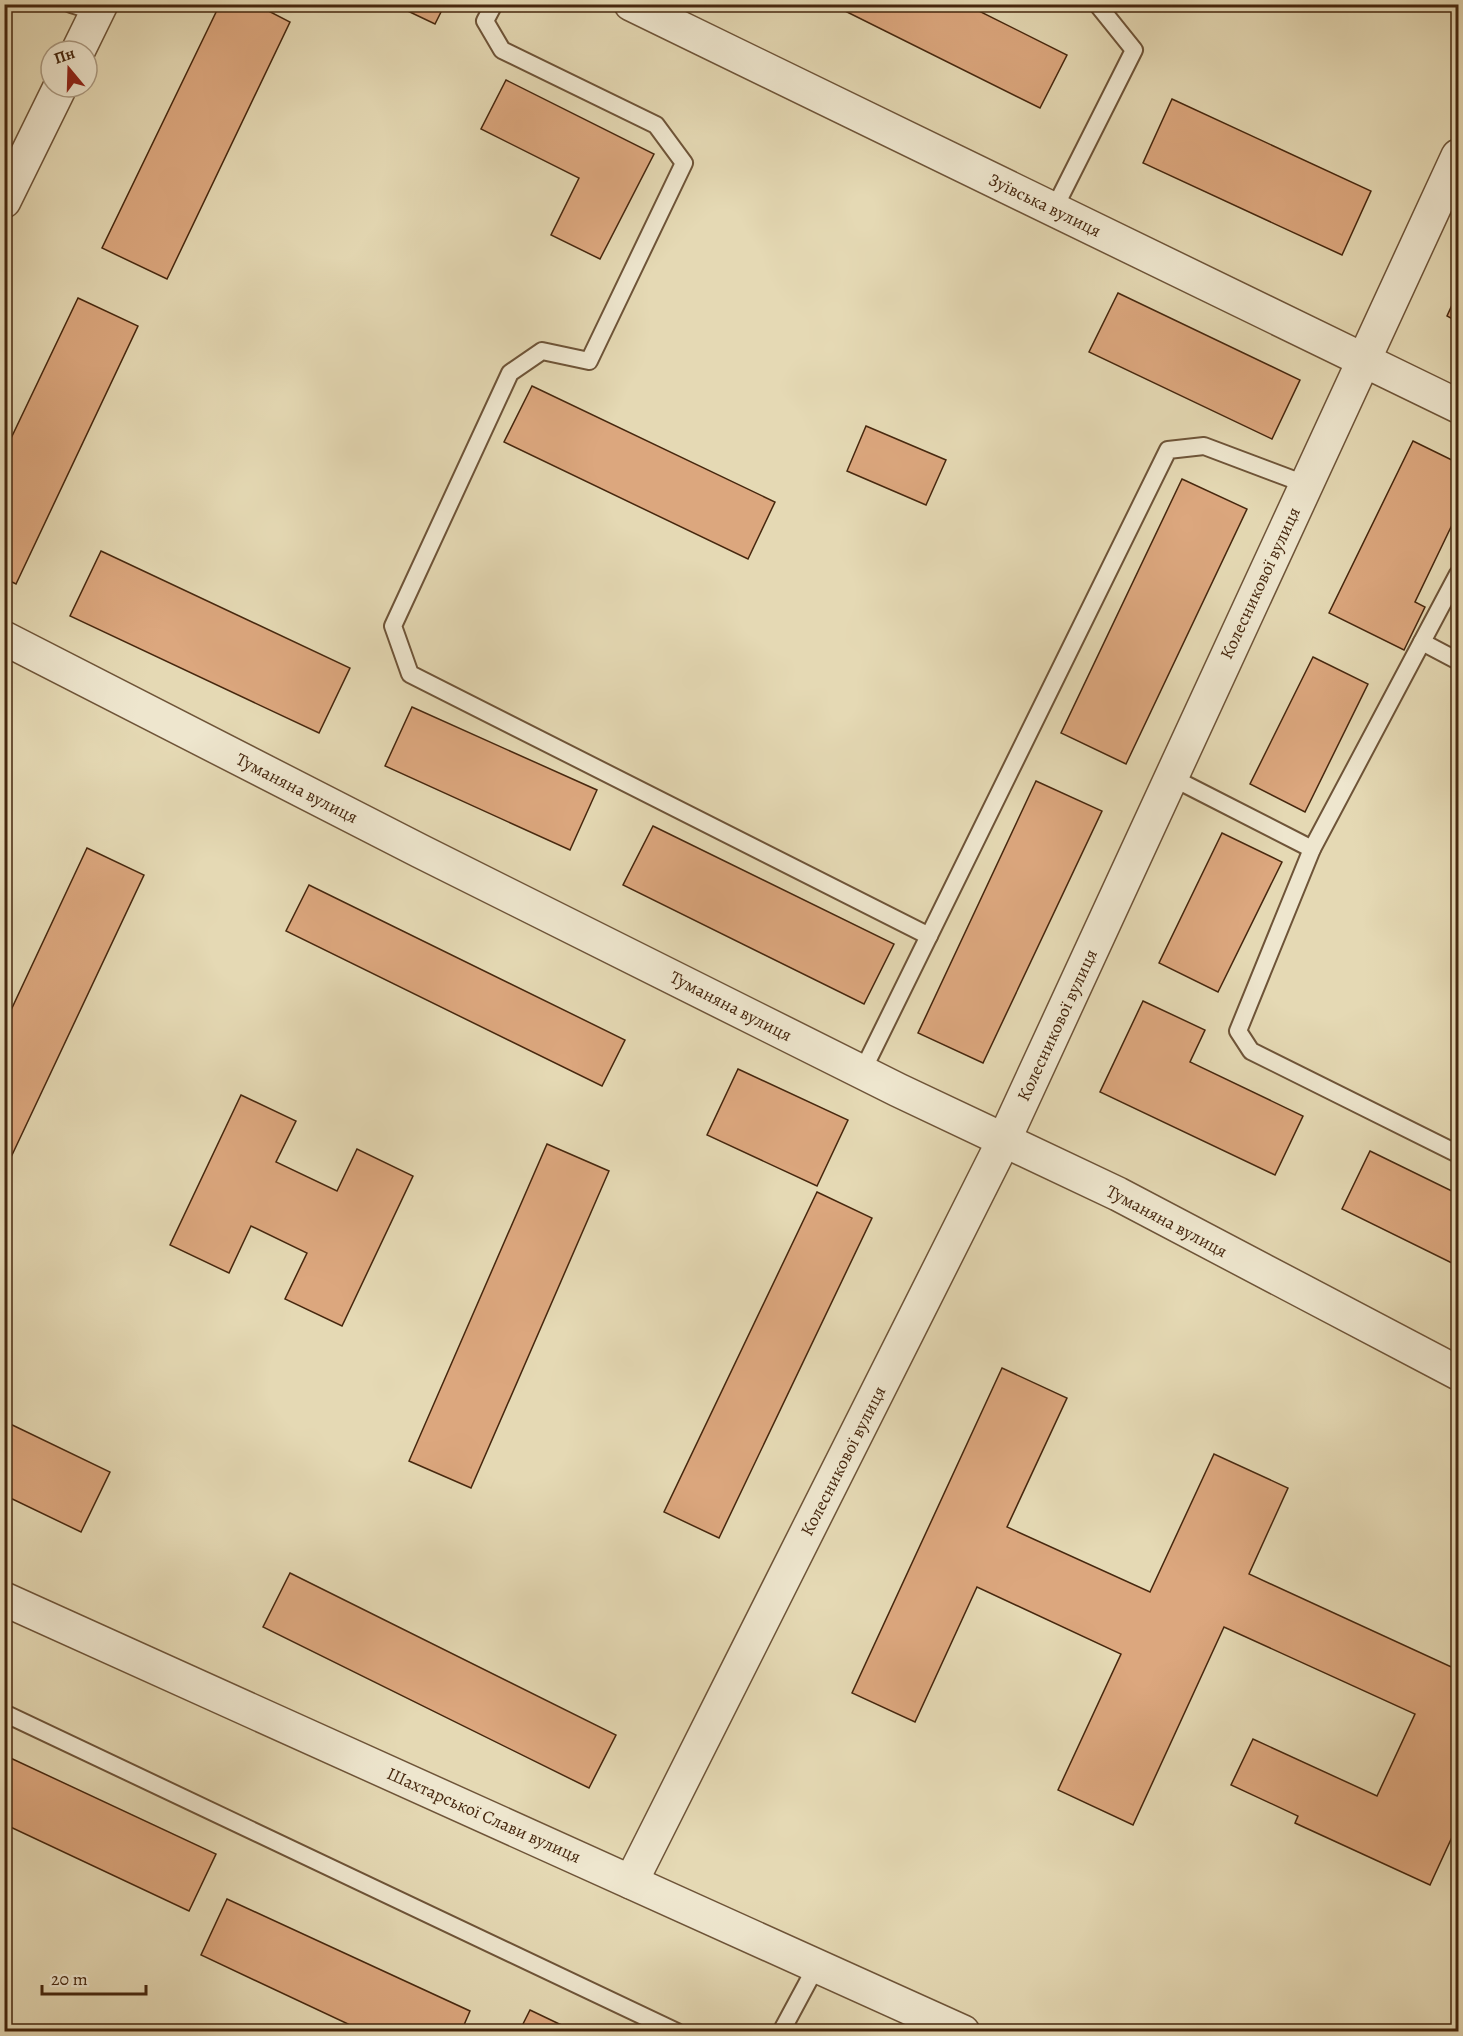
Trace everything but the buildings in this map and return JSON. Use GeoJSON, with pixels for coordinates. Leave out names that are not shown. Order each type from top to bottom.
{"type":"FeatureCollection","features":[{"type":"Feature","properties":{"kind":"street","name":"Зуївська вулиця"},"geometry":{"type":"LineString","coordinates":[[631,4],[1458,406]]}},
{"type":"Feature","properties":{"kind":"street"},"geometry":{"type":"LineString","coordinates":[[81,39],[89,7]]}},
{"type":"Feature","properties":{"kind":"street"},"geometry":{"type":"LineString","coordinates":[[4,201],[54,99]]}},
{"type":"Feature","properties":{"kind":"street","name":"Колесникової вулиця"},"geometry":{"type":"LineString","coordinates":[[631,1882],[1004,1140],[1458,156]]}},
{"type":"Feature","properties":{"kind":"street","name":"Туманяна вулиця"},"geometry":{"type":"LineString","coordinates":[[4,638],[420,851],[862,1072],[1118,1194],[1458,1373]]}},
{"type":"Feature","properties":{"kind":"street","name":"Шахтарської Слави вулиця"},"geometry":{"type":"LineString","coordinates":[[4,1599],[963,2031]]}},
{"type":"Feature","properties":{"kind":"lane"},"geometry":{"type":"LineString","coordinates":[[494,4],[485,21],[502,50],[656,125],[684,163],[589,361],[542,351],[510,373],[393,626],[410,674],[929,936]]}},
{"type":"Feature","properties":{"kind":"lane"},"geometry":{"type":"LineString","coordinates":[[1054,209],[1134,50],[1097,4]]}},
{"type":"Feature","properties":{"kind":"lane"},"geometry":{"type":"LineString","coordinates":[[862,1072],[1168,450],[1204,446],[1305,484]]}},
{"type":"Feature","properties":{"kind":"lane"},"geometry":{"type":"LineString","coordinates":[[1458,574],[1312,849],[1238,1031],[1251,1051],[1458,1154]]}},
{"type":"Feature","properties":{"kind":"lane"},"geometry":{"type":"LineString","coordinates":[[1422,642],[1458,661]]}},
{"type":"Feature","properties":{"kind":"lane"},"geometry":{"type":"LineString","coordinates":[[1171,777],[1312,849]]}},
{"type":"Feature","properties":{"kind":"lane"},"geometry":{"type":"LineString","coordinates":[[4,1713],[677,2031]]}},
{"type":"Feature","properties":{"kind":"lane"},"geometry":{"type":"LineString","coordinates":[[782,2031],[817,1965]]}}]}
